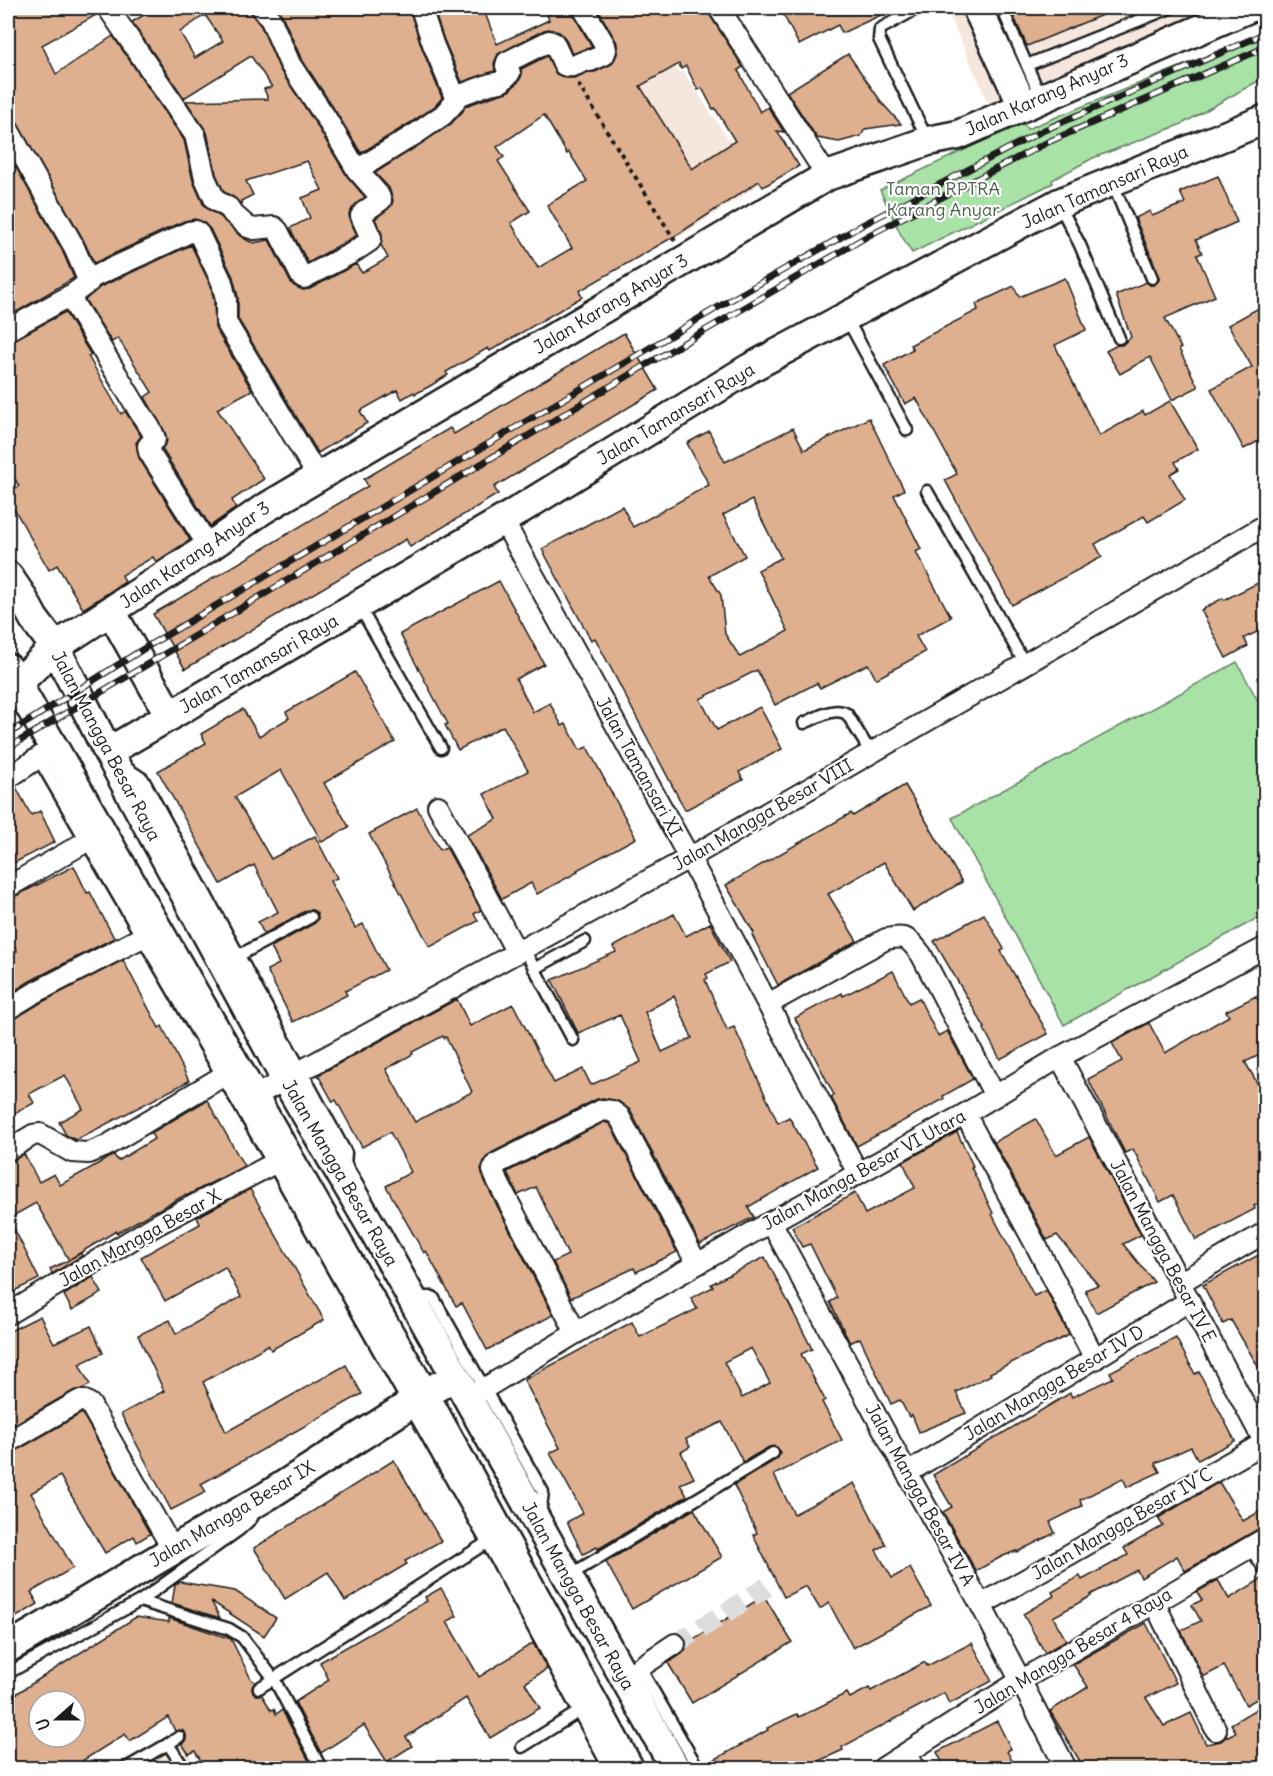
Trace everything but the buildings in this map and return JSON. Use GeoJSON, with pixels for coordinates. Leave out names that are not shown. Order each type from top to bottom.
{"type":"FeatureCollection","features":[{"type":"Feature","properties":{"kind":"street"},"geometry":{"type":"LineString","coordinates":[[108,8],[197,140],[205,178],[215,200],[229,208],[248,227],[254,229],[274,226],[304,278],[370,241],[371,238],[361,216],[381,200],[357,170],[290,64],[262,8]]}},
{"type":"Feature","properties":{"kind":"street"},"geometry":{"type":"LineString","coordinates":[[357,170],[417,133],[443,115],[454,103],[455,97],[421,8]]}},
{"type":"Feature","properties":{"kind":"street"},"geometry":{"type":"LineString","coordinates":[[455,97],[501,82],[510,73],[506,66],[507,62],[549,41],[554,43],[564,65],[569,67],[602,56],[606,52],[605,45],[583,8]]}},
{"type":"Feature","properties":{"kind":"street"},"geometry":{"type":"LineString","coordinates":[[719,8],[827,176]]}},
{"type":"Feature","properties":{"kind":"street"},"geometry":{"type":"LineString","coordinates":[[977,8],[1032,102]]}},
{"type":"Feature","properties":{"kind":"street","name":"Jalan Karang Anyar 3"},"geometry":{"type":"LineString","coordinates":[[11,682],[55,647],[262,510],[827,176],[928,141],[958,135],[1249,8]]}},
{"type":"Feature","properties":{"kind":"street","name":"Jalan Tamansari Raya"},"geometry":{"type":"LineString","coordinates":[[110,756],[170,716],[503,520],[750,368],[1059,203],[1266,119]]}},
{"type":"Feature","properties":{"kind":"street"},"geometry":{"type":"LineString","coordinates":[[8,129],[89,279]]}},
{"type":"Feature","properties":{"kind":"street"},"geometry":{"type":"LineString","coordinates":[[8,330],[87,285],[89,279],[189,232],[196,231],[222,282],[226,300],[226,322],[318,477]]}},
{"type":"Feature","properties":{"kind":"street"},"geometry":{"type":"LineString","coordinates":[[69,296],[140,414],[154,433],[155,439],[148,446],[149,452],[209,547]]}},
{"type":"Feature","properties":{"kind":"street","name":"Jalan Tamansari XI"},"geometry":{"type":"LineString","coordinates":[[503,520],[689,858],[858,1173]]}},
{"type":"Feature","properties":{"kind":"street","name":"Jalan Mangga Besar VIII"},"geometry":{"type":"LineString","coordinates":[[255,1096],[689,858],[1025,664],[1264,530]]}},
{"type":"Feature","properties":{"kind":"street","name":"Jalan Mangga Besar Raya"},"geometry":{"type":"LineString","coordinates":[[12,596],[34,619],[55,647],[110,756],[231,960],[294,1075],[344,1180],[410,1297],[469,1388],[538,1526],[567,1577],[625,1667],[675,1768]]}},
{"type":"Feature","properties":{"kind":"street"},"geometry":{"type":"LineString","coordinates":[[111,611],[170,716]]}},
{"type":"Feature","properties":{"kind":"street","name":"Jalan Mangga Besar Raya"},"geometry":{"type":"LineString","coordinates":[[11,682],[45,753],[231,1072],[255,1096],[321,1230],[494,1538],[614,1760]]}},
{"type":"Feature","properties":{"kind":"street"},"geometry":{"type":"LineString","coordinates":[[8,778],[45,753]]}},
{"type":"Feature","properties":{"kind":"street"},"geometry":{"type":"LineString","coordinates":[[438,806],[520,951]]}},
{"type":"Feature","properties":{"kind":"street"},"geometry":{"type":"LineString","coordinates":[[8,887],[87,841]]}},
{"type":"Feature","properties":{"kind":"street"},"geometry":{"type":"LineString","coordinates":[[8,1010],[36,992],[150,934]]}},
{"type":"Feature","properties":{"kind":"street"},"geometry":{"type":"LineString","coordinates":[[768,1004],[886,939],[901,936],[909,939],[921,954],[995,1096]]}},
{"type":"Feature","properties":{"kind":"street","name":"Jalan Manga Besar VI Utara"},"geometry":{"type":"LineString","coordinates":[[469,1388],[576,1333],[965,1114],[1060,1057],[1266,947]]}},
{"type":"Feature","properties":{"kind":"street","name":"Jalan Mangga Besar IV E"},"geometry":{"type":"LineString","coordinates":[[1060,1057],[1265,1444]]}},
{"type":"Feature","properties":{"kind":"street"},"geometry":{"type":"LineString","coordinates":[[8,1150],[33,1135],[40,1134],[72,1152],[88,1153],[106,1146],[231,1072]]}},
{"type":"Feature","properties":{"kind":"street"},"geometry":{"type":"LineString","coordinates":[[576,1333],[496,1178],[493,1170],[496,1164],[602,1110],[612,1111],[619,1116],[697,1264]]}},
{"type":"Feature","properties":{"kind":"street"},"geometry":{"type":"LineString","coordinates":[[965,1114],[1095,1359]]}},
{"type":"Feature","properties":{"kind":"street","name":"Jalan Mangga Besar X"},"geometry":{"type":"LineString","coordinates":[[8,1314],[158,1224],[273,1164]]}},
{"type":"Feature","properties":{"kind":"street","name":"Jalan Mangga Besar IV A"},"geometry":{"type":"LineString","coordinates":[[771,1222],[913,1469],[1066,1768]]}},
{"type":"Feature","properties":{"kind":"street"},"geometry":{"type":"LineString","coordinates":[[1181,1282],[1266,1233]]}},
{"type":"Feature","properties":{"kind":"street","name":"Jalan Mangga Besar IV D"},"geometry":{"type":"LineString","coordinates":[[913,1469],[1189,1301]]}},
{"type":"Feature","properties":{"kind":"street","name":"Jalan Mangga Besar IX"},"geometry":{"type":"LineString","coordinates":[[8,1648],[267,1496],[416,1400],[469,1388]]}},
{"type":"Feature","properties":{"kind":"street"},"geometry":{"type":"LineString","coordinates":[[8,1442],[79,1401],[90,1404],[172,1550]]}},
{"type":"Feature","properties":{"kind":"street","name":"Jalan Mangga Besar IV C"},"geometry":{"type":"LineString","coordinates":[[981,1605],[1265,1444]]}},
{"type":"Feature","properties":{"kind":"street"},"geometry":{"type":"LineString","coordinates":[[1260,1541],[1266,1563]]}},
{"type":"Feature","properties":{"kind":"street","name":"Jalan Mangga Besar 4 Raya"},"geometry":{"type":"LineString","coordinates":[[883,1768],[1020,1681],[1260,1541]]}},
{"type":"Feature","properties":{"kind":"street"},"geometry":{"type":"LineString","coordinates":[[1154,1602],[1216,1730]]}},
{"type":"Feature","properties":{"kind":"street"},"geometry":{"type":"LineString","coordinates":[[625,1667],[675,1644]]}},
{"type":"Feature","properties":{"kind":"lane"},"geometry":{"type":"LineString","coordinates":[[918,8],[880,29],[879,39],[928,141]]}},
{"type":"Feature","properties":{"kind":"lane"},"geometry":{"type":"LineString","coordinates":[[1002,8],[1027,65],[1032,102]]}},
{"type":"Feature","properties":{"kind":"lane"},"geometry":{"type":"LineString","coordinates":[[1027,65],[1170,8]]}},
{"type":"Feature","properties":{"kind":"lane"},"geometry":{"type":"LineString","coordinates":[[1112,182],[1152,278]]}},
{"type":"Feature","properties":{"kind":"lane"},"geometry":{"type":"LineString","coordinates":[[1059,203],[1080,244],[1119,338]]}},
{"type":"Feature","properties":{"kind":"lane"},"geometry":{"type":"LineString","coordinates":[[846,317],[907,430]]}},
{"type":"Feature","properties":{"kind":"lane"},"geometry":{"type":"LineString","coordinates":[[927,491],[1025,664]]}},
{"type":"Feature","properties":{"kind":"lane"},"geometry":{"type":"LineString","coordinates":[[359,606],[441,748]]}},
{"type":"Feature","properties":{"kind":"lane"},"geometry":{"type":"LineString","coordinates":[[804,723],[836,710],[843,712],[847,714],[871,753]]}},
{"type":"Feature","properties":{"kind":"lane"},"geometry":{"type":"LineString","coordinates":[[45,753],[87,841],[150,934]]}},
{"type":"Feature","properties":{"kind":"lane"},"geometry":{"type":"LineString","coordinates":[[231,960],[310,917]]}},
{"type":"Feature","properties":{"kind":"lane"},"geometry":{"type":"LineString","coordinates":[[534,969],[585,941]]}},
{"type":"Feature","properties":{"kind":"lane"},"geometry":{"type":"LineString","coordinates":[[520,951],[534,969],[573,1040]]}},
{"type":"Feature","properties":{"kind":"lane"},"geometry":{"type":"LineString","coordinates":[[231,1072],[273,1164],[321,1230]]}},
{"type":"Feature","properties":{"kind":"lane"},"geometry":{"type":"LineString","coordinates":[[567,1577],[773,1453]]}},
{"type":"Feature","properties":{"kind":"lane"},"geometry":{"type":"LineString","coordinates":[[8,1673],[140,1600],[239,1530],[264,1507],[267,1496]]}},
{"type":"Feature","properties":{"kind":"lane"},"geometry":{"type":"LineString","coordinates":[[259,1688],[494,1538]]}},
{"type":"Feature","properties":{"kind":"lane"},"geometry":{"type":"LineString","coordinates":[[140,1600],[229,1629],[242,1637],[274,1679],[321,1768]]}},
{"type":"Feature","properties":{"kind":"lane"},"geometry":{"type":"LineString","coordinates":[[625,1667],[698,1768]]}},
{"type":"Feature","properties":{"kind":"lane"},"geometry":{"type":"LineString","coordinates":[[522,1747],[586,1707]]}},
{"type":"Feature","properties":{"kind":"lane"},"geometry":{"type":"LineString","coordinates":[[126,1768],[179,1737]]}},
{"type":"Feature","properties":{"kind":"lane"},"geometry":{"type":"LineString","coordinates":[[168,1744],[184,1768]]}},
{"type":"Feature","properties":{"kind":"lane"},"geometry":{"type":"LineString","coordinates":[[909,1752],[920,1768]]}},
{"type":"Feature","properties":{"kind":"path"},"geometry":{"type":"LineString","coordinates":[[569,67],[686,259]]}},
{"type":"Feature","properties":{"kind":"shaded area"},"geometry":{"type":"Polygon","coordinates":[[[946,8],[1242,8],[990,107],[946,8]]]}},
{"type":"Feature","properties":{"kind":"shaded area"},"geometry":{"type":"Polygon","coordinates":[[[660,43],[680,73],[683,71],[759,185],[676,239],[582,92],[660,43]]]}},
{"type":"Feature","properties":{"kind":"shaded area"},"geometry":{"type":"Polygon","coordinates":[[[161,1740],[180,1741],[198,1768],[112,1768],[161,1740]]]}},
{"type":"Feature","properties":{"kind":"green space","name":"Taman RPTRA Karang Anyar"},"geometry":{"type":"Polygon","coordinates":[[[1265,32],[1265,77],[1182,124],[1093,158],[1052,180],[1053,183],[912,253],[901,235],[880,190],[1023,122],[1027,129],[1265,32]]]}},
{"type":"Feature","properties":{"kind":"green space"},"geometry":{"type":"Polygon","coordinates":[[[1237,662],[1265,714],[1265,914],[1064,1025],[952,818],[1237,662]]]}},
{"type":"Feature","properties":{"kind":"tunnel"},"geometry":{"type":"LineString","coordinates":[[675,1644],[767,1587]]}},
{"type":"Feature","properties":{"kind":"railway"},"geometry":{"type":"LineString","coordinates":[[8,734],[148,646],[727,302],[864,224],[1042,131],[1266,33]]}},
{"type":"Feature","properties":{"kind":"railway"},"geometry":{"type":"LineString","coordinates":[[8,748],[651,362],[871,234],[1048,142],[1266,47]]}}]}
